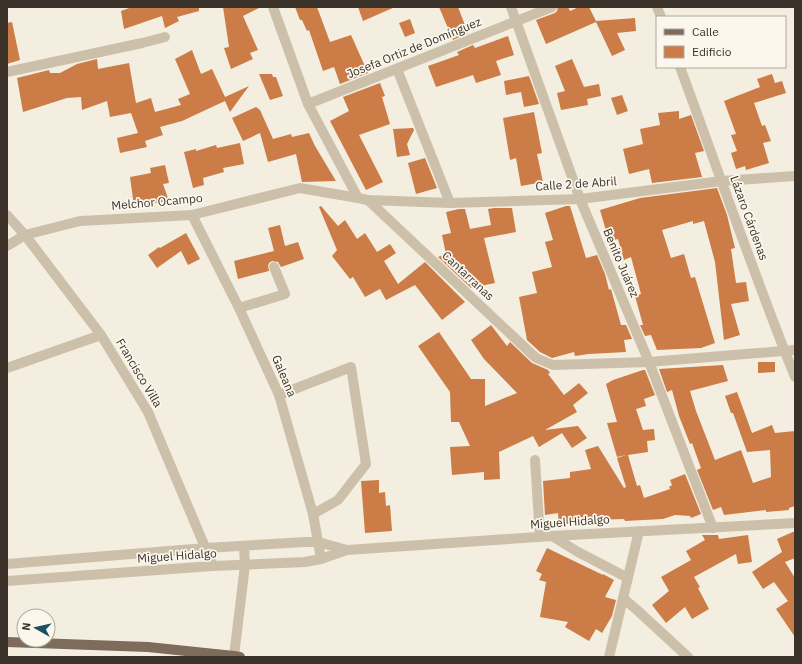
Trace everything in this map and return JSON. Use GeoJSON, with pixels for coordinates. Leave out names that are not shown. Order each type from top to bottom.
{"type":"FeatureCollection","features":[{"type":"Feature","properties":{"kind":"main road"},"geometry":{"type":"LineString","coordinates":[[7,642],[148,647],[237,656]]}},
{"type":"Feature","properties":{"kind":"street"},"geometry":{"type":"LineString","coordinates":[[273,7],[308,104],[358,198]]}},
{"type":"Feature","properties":{"kind":"street","name":"Benito Juárez"},"geometry":{"type":"LineString","coordinates":[[511,7],[580,199],[649,362],[713,528]]}},
{"type":"Feature","properties":{"kind":"street","name":"Josefa Ortiz de Domínguez"},"geometry":{"type":"LineString","coordinates":[[308,104],[552,7]]}},
{"type":"Feature","properties":{"kind":"street"},"geometry":{"type":"LineString","coordinates":[[7,72],[165,37]]}},
{"type":"Feature","properties":{"kind":"street","name":"Lázaro Cárdenas"},"geometry":{"type":"LineString","coordinates":[[680,68],[752,266],[790,351],[795,377]]}},
{"type":"Feature","properties":{"kind":"street"},"geometry":{"type":"LineString","coordinates":[[397,69],[450,203]]}},
{"type":"Feature","properties":{"kind":"street","name":"Calle 2 de Abril"},"geometry":{"type":"LineString","coordinates":[[358,198],[368,200],[450,203],[580,199],[722,181],[795,176]]}},
{"type":"Feature","properties":{"kind":"street","name":"Melchor Ocampo"},"geometry":{"type":"LineString","coordinates":[[7,246],[25,235],[80,221],[192,214],[300,188],[358,198]]}},
{"type":"Feature","properties":{"kind":"street","name":"Cantarranas"},"geometry":{"type":"LineString","coordinates":[[368,200],[536,358],[553,365],[649,362]]}},
{"type":"Feature","properties":{"kind":"street","name":"Francisco Villa"},"geometry":{"type":"LineString","coordinates":[[7,214],[25,235],[101,335],[148,412],[213,566]]}},
{"type":"Feature","properties":{"kind":"street","name":"Galeana"},"geometry":{"type":"LineString","coordinates":[[192,214],[239,308],[279,395],[313,514],[320,559]]}},
{"type":"Feature","properties":{"kind":"street"},"geometry":{"type":"LineString","coordinates":[[239,308],[285,294],[274,267]]}},
{"type":"Feature","properties":{"kind":"street"},"geometry":{"type":"LineString","coordinates":[[7,368],[101,335]]}},
{"type":"Feature","properties":{"kind":"street"},"geometry":{"type":"LineString","coordinates":[[649,362],[790,351]]}},
{"type":"Feature","properties":{"kind":"street"},"geometry":{"type":"LineString","coordinates":[[279,395],[351,367],[366,464],[338,500],[313,514]]}},
{"type":"Feature","properties":{"kind":"street"},"geometry":{"type":"LineString","coordinates":[[535,460],[540,537]]}},
{"type":"Feature","properties":{"kind":"street","name":"Miguel Hidalgo"},"geometry":{"type":"LineString","coordinates":[[7,580],[213,566],[305,562],[320,559],[346,550],[552,536],[795,523]]}},
{"type":"Feature","properties":{"kind":"street"},"geometry":{"type":"LineString","coordinates":[[609,657],[639,531]]}},
{"type":"Feature","properties":{"kind":"street"},"geometry":{"type":"LineString","coordinates":[[552,536],[578,552],[628,578]]}},
{"type":"Feature","properties":{"kind":"street","name":"Miguel Hidalgo"},"geometry":{"type":"LineString","coordinates":[[7,564],[206,548],[305,542],[318,542],[346,550]]}},
{"type":"Feature","properties":{"kind":"street"},"geometry":{"type":"LineString","coordinates":[[237,656],[245,565],[244,546]]}},
{"type":"Feature","properties":{"kind":"street"},"geometry":{"type":"LineString","coordinates":[[623,598],[688,657]]}},
{"type":"Feature","properties":{"kind":"building"},"geometry":{"type":"Polygon","coordinates":[[[132,7],[199,7],[199,11],[177,17],[179,21],[165,28],[162,16],[124,29],[121,11],[132,7]]]}},
{"type":"Feature","properties":{"kind":"building"},"geometry":{"type":"Polygon","coordinates":[[[223,7],[261,7],[243,16],[258,50],[250,53],[253,59],[231,69],[224,48],[229,47],[223,7]]]}},
{"type":"Feature","properties":{"kind":"building"},"geometry":{"type":"Polygon","coordinates":[[[295,7],[317,7],[330,42],[351,35],[368,73],[340,84],[334,67],[323,71],[309,30],[307,31],[302,20],[300,20],[295,7]]]}},
{"type":"Feature","properties":{"kind":"building"},"geometry":{"type":"Polygon","coordinates":[[[358,7],[395,7],[363,21],[358,7]]]}},
{"type":"Feature","properties":{"kind":"building"},"geometry":{"type":"Polygon","coordinates":[[[439,7],[458,7],[468,33],[453,40],[439,7]]]}},
{"type":"Feature","properties":{"kind":"building"},"geometry":{"type":"Polygon","coordinates":[[[558,7],[568,7],[570,11],[579,7],[589,7],[596,21],[635,18],[636,31],[617,33],[625,50],[612,56],[596,22],[546,44],[536,20],[555,13],[558,7]]]}},
{"type":"Feature","properties":{"kind":"building"},"geometry":{"type":"Polygon","coordinates":[[[410,19],[415,33],[405,37],[399,23],[410,19]]]}},
{"type":"Feature","properties":{"kind":"building"},"geometry":{"type":"Polygon","coordinates":[[[12,22],[20,60],[7,64],[7,23],[12,22]]]}},
{"type":"Feature","properties":{"kind":"building"},"geometry":{"type":"Polygon","coordinates":[[[508,36],[514,55],[496,61],[501,75],[476,83],[473,75],[436,87],[428,66],[459,55],[457,52],[473,45],[475,48],[508,36]]]}},
{"type":"Feature","properties":{"kind":"building"},"geometry":{"type":"Polygon","coordinates":[[[192,50],[201,74],[212,69],[225,97],[249,86],[230,112],[225,101],[182,121],[160,127],[163,135],[145,141],[147,147],[120,153],[117,138],[138,133],[131,113],[110,117],[107,101],[82,110],[81,97],[67,98],[23,112],[17,78],[49,70],[50,73],[60,73],[77,64],[97,59],[98,69],[129,63],[136,103],[151,98],[155,112],[181,105],[178,99],[190,94],[175,59],[192,50]]]}},
{"type":"Feature","properties":{"kind":"building"},"geometry":{"type":"Polygon","coordinates":[[[572,59],[584,87],[599,84],[601,96],[587,99],[588,105],[561,110],[557,93],[565,91],[555,66],[572,59]]]}},
{"type":"Feature","properties":{"kind":"building"},"geometry":{"type":"Polygon","coordinates":[[[259,74],[272,74],[273,77],[276,77],[283,96],[270,100],[259,74]]]}},
{"type":"Feature","properties":{"kind":"building"},"geometry":{"type":"Polygon","coordinates":[[[772,74],[775,83],[782,81],[786,93],[754,103],[762,126],[765,125],[771,141],[763,143],[769,163],[746,170],[745,166],[736,169],[731,153],[737,151],[731,135],[736,134],[724,101],[760,87],[757,79],[772,74]]]}},
{"type":"Feature","properties":{"kind":"building"},"geometry":{"type":"Polygon","coordinates":[[[529,76],[539,104],[524,107],[521,92],[506,95],[504,81],[529,76]]]}},
{"type":"Feature","properties":{"kind":"building"},"geometry":{"type":"Polygon","coordinates":[[[380,83],[385,96],[382,97],[390,124],[359,135],[383,182],[366,190],[330,121],[349,111],[343,97],[380,83]]]}},
{"type":"Feature","properties":{"kind":"building"},"geometry":{"type":"Polygon","coordinates":[[[622,95],[628,111],[617,115],[611,98],[622,95]]]}},
{"type":"Feature","properties":{"kind":"building"},"geometry":{"type":"Polygon","coordinates":[[[256,107],[260,110],[273,139],[291,134],[292,137],[309,133],[336,181],[302,182],[296,154],[268,162],[260,133],[243,141],[232,118],[256,107]]]}},
{"type":"Feature","properties":{"kind":"building"},"geometry":{"type":"Polygon","coordinates":[[[679,111],[679,119],[691,115],[704,151],[695,153],[702,177],[652,183],[649,169],[629,174],[623,149],[643,144],[640,129],[660,125],[658,113],[679,111]]]}},
{"type":"Feature","properties":{"kind":"building"},"geometry":{"type":"Polygon","coordinates":[[[534,112],[542,153],[537,154],[543,182],[521,186],[516,158],[510,160],[503,118],[534,112]]]}},
{"type":"Feature","properties":{"kind":"building"},"geometry":{"type":"Polygon","coordinates":[[[413,128],[414,130],[407,144],[410,155],[397,157],[393,129],[413,128]]]}},
{"type":"Feature","properties":{"kind":"building"},"geometry":{"type":"Polygon","coordinates":[[[240,143],[244,164],[223,168],[224,172],[203,178],[204,185],[193,188],[184,152],[196,149],[196,151],[216,145],[217,148],[240,143]]]}},
{"type":"Feature","properties":{"kind":"building"},"geometry":{"type":"Polygon","coordinates":[[[425,158],[437,188],[416,194],[408,163],[425,158]]]}},
{"type":"Feature","properties":{"kind":"building"},"geometry":{"type":"Polygon","coordinates":[[[165,165],[169,183],[163,184],[169,201],[134,206],[130,177],[151,173],[150,168],[165,165]]]}},
{"type":"Feature","properties":{"kind":"building"},"geometry":{"type":"Polygon","coordinates":[[[717,188],[727,215],[735,248],[731,249],[736,283],[746,282],[749,301],[731,304],[740,335],[724,340],[715,262],[704,221],[693,224],[693,221],[662,230],[671,258],[684,254],[691,278],[695,277],[715,343],[701,348],[657,350],[651,335],[645,336],[640,325],[643,325],[635,296],[641,294],[631,257],[624,260],[618,239],[609,241],[600,210],[640,198],[717,188]]]}},
{"type":"Feature","properties":{"kind":"building"},"geometry":{"type":"Polygon","coordinates":[[[321,206],[338,226],[345,220],[357,239],[365,233],[377,252],[390,244],[396,253],[384,261],[398,284],[425,262],[465,302],[442,320],[415,285],[386,300],[380,289],[365,297],[353,277],[350,279],[332,256],[337,250],[319,207],[321,206]]]}},
{"type":"Feature","properties":{"kind":"building"},"geometry":{"type":"Polygon","coordinates":[[[570,206],[586,258],[597,255],[605,274],[609,290],[611,289],[621,325],[626,325],[632,339],[624,340],[626,352],[575,356],[574,352],[552,358],[540,352],[527,340],[519,297],[537,293],[532,272],[552,267],[545,242],[553,240],[545,213],[570,206]]]}},
{"type":"Feature","properties":{"kind":"building"},"geometry":{"type":"Polygon","coordinates":[[[512,208],[516,232],[484,238],[495,283],[471,288],[438,257],[446,254],[442,235],[451,233],[446,212],[465,209],[470,229],[491,225],[488,209],[512,208]]]}},
{"type":"Feature","properties":{"kind":"building"},"geometry":{"type":"Polygon","coordinates":[[[280,225],[285,246],[298,242],[304,259],[281,267],[278,262],[272,261],[268,266],[269,271],[238,279],[234,261],[274,251],[268,228],[280,225]]]}},
{"type":"Feature","properties":{"kind":"building"},"geometry":{"type":"Polygon","coordinates":[[[186,233],[200,259],[188,265],[181,251],[157,268],[148,255],[159,247],[160,248],[186,233]]]}},
{"type":"Feature","properties":{"kind":"building"},"geometry":{"type":"Polygon","coordinates":[[[491,325],[507,346],[510,342],[532,363],[548,370],[550,373],[548,374],[564,395],[579,383],[588,393],[573,405],[577,412],[545,430],[578,426],[587,438],[572,448],[562,433],[539,447],[533,436],[499,452],[500,479],[484,480],[484,472],[452,475],[450,447],[470,446],[459,422],[451,422],[450,392],[418,346],[439,332],[471,379],[485,379],[485,406],[517,393],[484,359],[471,340],[491,325]]]}},
{"type":"Feature","properties":{"kind":"building"},"geometry":{"type":"Polygon","coordinates":[[[758,362],[775,362],[775,372],[758,373],[758,362]]]}},
{"type":"Feature","properties":{"kind":"building"},"geometry":{"type":"Polygon","coordinates":[[[723,365],[728,381],[690,391],[715,460],[741,450],[753,483],[771,477],[770,450],[747,452],[733,413],[731,413],[725,396],[737,392],[752,433],[772,425],[775,433],[795,431],[795,506],[789,508],[789,510],[766,512],[766,510],[724,515],[721,507],[713,510],[697,470],[701,468],[692,443],[690,444],[679,416],[672,390],[667,392],[659,369],[723,365]]]}},
{"type":"Feature","properties":{"kind":"building"},"geometry":{"type":"Polygon","coordinates":[[[645,370],[655,395],[644,399],[646,406],[636,409],[643,430],[654,429],[655,440],[647,441],[648,452],[628,455],[637,486],[640,485],[644,498],[670,489],[669,487],[672,485],[670,480],[685,474],[701,514],[691,518],[690,516],[675,515],[663,519],[625,521],[624,519],[594,520],[559,525],[558,513],[545,515],[543,481],[570,478],[570,472],[591,469],[585,450],[598,446],[624,488],[626,487],[617,458],[626,455],[617,457],[607,423],[617,422],[606,384],[613,380],[645,370]]]}},
{"type":"Feature","properties":{"kind":"building"},"geometry":{"type":"Polygon","coordinates":[[[379,480],[379,493],[385,492],[386,506],[390,505],[392,531],[365,533],[361,481],[379,480]]]}},
{"type":"Feature","properties":{"kind":"building"},"geometry":{"type":"Polygon","coordinates":[[[795,531],[795,558],[785,562],[795,578],[795,637],[776,609],[788,601],[774,582],[763,589],[752,572],[782,552],[777,539],[795,531]]]}},
{"type":"Feature","properties":{"kind":"building"},"geometry":{"type":"Polygon","coordinates":[[[702,535],[718,535],[719,539],[748,535],[752,562],[738,564],[736,554],[694,577],[709,609],[692,619],[685,607],[666,623],[652,605],[669,591],[661,577],[691,560],[686,551],[705,540],[702,535]]]}},
{"type":"Feature","properties":{"kind":"building"},"geometry":{"type":"Polygon","coordinates":[[[547,548],[614,580],[605,597],[616,600],[612,616],[602,633],[596,629],[589,641],[565,627],[568,622],[540,617],[546,582],[539,580],[542,574],[536,571],[547,548]]]}}]}
